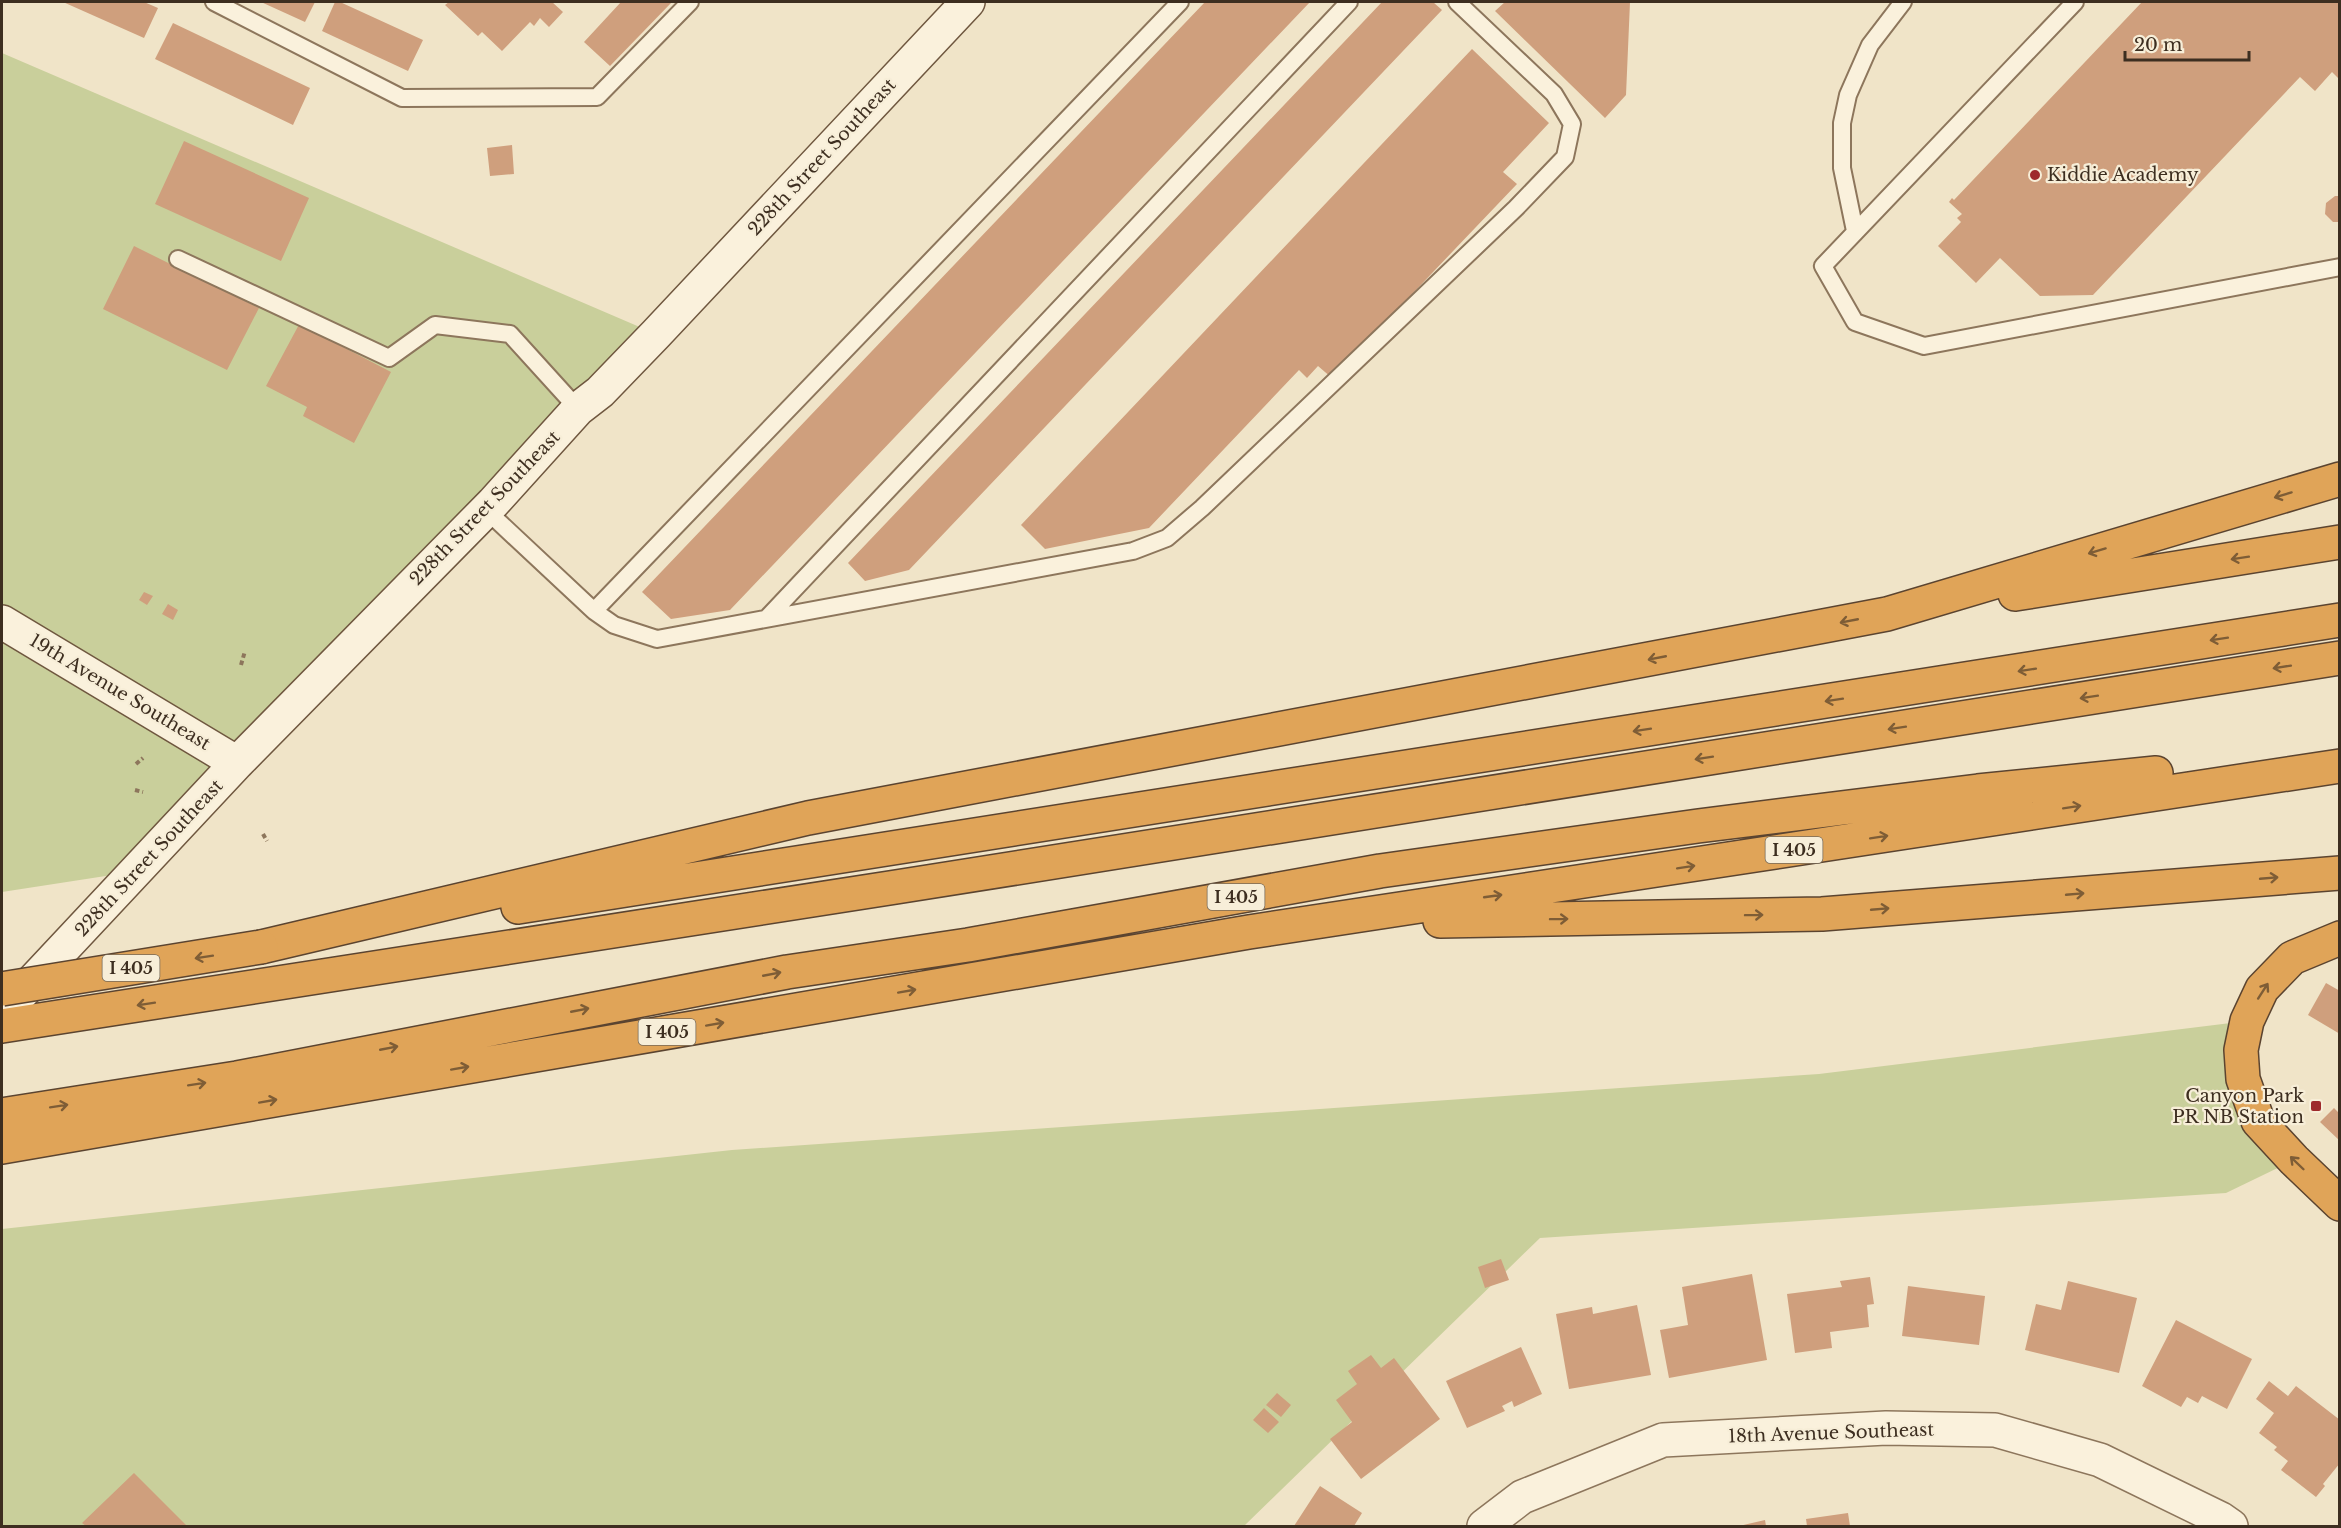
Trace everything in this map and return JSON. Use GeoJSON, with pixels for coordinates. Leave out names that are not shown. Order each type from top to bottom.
{"type":"FeatureCollection","features":[{"type":"Feature","properties":{"kind":"highway"},"geometry":{"type":"LineString","coordinates":[[1887,614],[2340,479]]}},
{"type":"Feature","properties":{"kind":"highway"},"geometry":{"type":"LineString","coordinates":[[261,947],[808,818],[1887,614],[2340,542]]}},
{"type":"Feature","properties":{"kind":"highway","name":"I 405"},"geometry":{"type":"LineString","coordinates":[[2,989],[2340,621]]}},
{"type":"Feature","properties":{"kind":"highway","name":"I 405"},"geometry":{"type":"LineString","coordinates":[[2,1026],[2340,658]]}},
{"type":"Feature","properties":{"kind":"highway","name":"I 405"},"geometry":{"type":"LineString","coordinates":[[2,1115],[237,1078],[787,972],[968,945],[1380,871],[1698,826],[1978,791],[2340,755]]}},
{"type":"Feature","properties":{"kind":"highway","name":"I 405"},"geometry":{"type":"LineString","coordinates":[[2,1147],[1248,932],[2340,766]]}},
{"type":"Feature","properties":{"kind":"highway"},"geometry":{"type":"LineString","coordinates":[[1248,932],[1439,921],[1822,914],[2340,873]]}},
{"type":"Feature","properties":{"kind":"highway"},"geometry":{"type":"LineString","coordinates":[[2340,938],[2292,958],[2262,989],[2247,1021],[2241,1050],[2243,1079],[2258,1122],[2340,1204]]}},
{"type":"Feature","properties":{"kind":"main road","name":"228th Street Southeast"},"geometry":{"type":"LineString","coordinates":[[2,1014],[237,763],[486,510],[578,410],[600,392],[656,334],[968,2]]}},
{"type":"Feature","properties":{"kind":"main road","name":"19th Avenue Southeast"},"geometry":{"type":"LineString","coordinates":[[2,622],[237,763]]}},
{"type":"Feature","properties":{"kind":"main road","name":"18th Avenue Southeast"},"geometry":{"type":"LineString","coordinates":[[1484,1527],[1522,1497],[1663,1440],[1886,1428],[1995,1431],[2100,1460],[2221,1519],[2230,1527]]}},
{"type":"Feature","properties":{"kind":"lane"},"geometry":{"type":"LineString","coordinates":[[214,2],[402,98],[459,98],[597,97],[690,2]]}},
{"type":"Feature","properties":{"kind":"lane"},"geometry":{"type":"LineString","coordinates":[[594,611],[1180,2]]}},
{"type":"Feature","properties":{"kind":"lane"},"geometry":{"type":"LineString","coordinates":[[767,618],[1349,2]]}},
{"type":"Feature","properties":{"kind":"lane"},"geometry":{"type":"LineString","coordinates":[[486,510],[594,611],[614,625],[657,639],[1133,551],[1167,538],[1202,508],[1516,208],[1564,157],[1572,124],[1554,94],[1457,2]]}},
{"type":"Feature","properties":{"kind":"lane"},"geometry":{"type":"LineString","coordinates":[[1855,231],[1842,168],[1842,123],[1848,95],[1870,45],[1903,2]]}},
{"type":"Feature","properties":{"kind":"lane"},"geometry":{"type":"LineString","coordinates":[[2075,2],[1823,266],[1855,322],[1924,346],[2340,267]]}},
{"type":"Feature","properties":{"kind":"lane"},"geometry":{"type":"LineString","coordinates":[[178,259],[389,358],[435,326],[510,334],[578,410]]}},
{"type":"Feature","properties":{"kind":"path"},"geometry":{"type":"LineString","coordinates":[[241,665],[245,651]]}},
{"type":"Feature","properties":{"kind":"path"},"geometry":{"type":"LineString","coordinates":[[136,764],[143,758]]}},
{"type":"Feature","properties":{"kind":"path"},"geometry":{"type":"LineString","coordinates":[[135,790],[143,792]]}},
{"type":"Feature","properties":{"kind":"path"},"geometry":{"type":"LineString","coordinates":[[263,834],[267,840]]}},
{"type":"Feature","properties":{"kind":"green space"},"geometry":{"type":"Polygon","coordinates":[[[2,53],[656,334],[138,871],[2,892],[2,53]]]}},
{"type":"Feature","properties":{"kind":"green space"},"geometry":{"type":"Polygon","coordinates":[[[2247,1021],[2241,1050],[2294,1160],[2226,1193],[1540,1238],[1244,1526],[2,1526],[2,1229],[732,1150],[1819,1074],[2247,1021]]]}},
{"type":"Feature","properties":{"kind":"building"},"geometry":{"type":"Polygon","coordinates":[[[63,2],[144,2],[158,8],[144,38],[63,2]]]}},
{"type":"Feature","properties":{"kind":"building"},"geometry":{"type":"Polygon","coordinates":[[[261,2],[315,2],[305,22],[261,2]]]}},
{"type":"Feature","properties":{"kind":"building"},"geometry":{"type":"Polygon","coordinates":[[[335,2],[340,2],[423,40],[408,71],[322,31],[335,2]]]}},
{"type":"Feature","properties":{"kind":"building"},"geometry":{"type":"Polygon","coordinates":[[[449,2],[552,2],[563,12],[549,27],[540,18],[534,26],[530,22],[502,51],[482,32],[478,36],[445,5],[449,2]]]}},
{"type":"Feature","properties":{"kind":"building"},"geometry":{"type":"Polygon","coordinates":[[[621,2],[672,2],[610,66],[584,42],[621,2]]]}},
{"type":"Feature","properties":{"kind":"building"},"geometry":{"type":"Polygon","coordinates":[[[1205,2],[1310,2],[730,610],[671,619],[642,592],[1205,2]]]}},
{"type":"Feature","properties":{"kind":"building"},"geometry":{"type":"Polygon","coordinates":[[[1382,2],[1433,2],[1442,10],[909,570],[865,581],[848,563],[1382,2]]]}},
{"type":"Feature","properties":{"kind":"building"},"geometry":{"type":"Polygon","coordinates":[[[1505,2],[1630,2],[1626,95],[1605,118],[1495,11],[1505,2]]]}},
{"type":"Feature","properties":{"kind":"building"},"geometry":{"type":"Polygon","coordinates":[[[2142,2],[2340,2],[2340,80],[2332,72],[2315,91],[2300,77],[2093,295],[2040,296],[2000,258],[1976,283],[1938,246],[1961,222],[1957,218],[1962,214],[1949,202],[1952,198],[1954,200],[2142,2]]]}},
{"type":"Feature","properties":{"kind":"building"},"geometry":{"type":"Polygon","coordinates":[[[173,23],[310,88],[293,125],[155,59],[173,23]]]}},
{"type":"Feature","properties":{"kind":"building"},"geometry":{"type":"Polygon","coordinates":[[[1472,49],[1549,123],[1503,172],[1517,184],[1332,378],[1318,366],[1307,378],[1299,370],[1149,528],[1045,549],[1021,525],[1472,49]]]}},
{"type":"Feature","properties":{"kind":"building"},"geometry":{"type":"Polygon","coordinates":[[[184,141],[309,198],[281,261],[155,204],[184,141]]]}},
{"type":"Feature","properties":{"kind":"building"},"geometry":{"type":"Polygon","coordinates":[[[512,145],[514,174],[490,176],[487,148],[512,145]]]}},
{"type":"Feature","properties":{"kind":"building"},"geometry":{"type":"Polygon","coordinates":[[[2335,196],[2340,196],[2340,222],[2333,222],[2325,214],[2326,203],[2335,196]]]}},
{"type":"Feature","properties":{"kind":"building"},"geometry":{"type":"Polygon","coordinates":[[[134,246],[259,308],[227,370],[103,309],[134,246]]]}},
{"type":"Feature","properties":{"kind":"building"},"geometry":{"type":"Polygon","coordinates":[[[302,319],[329,334],[326,338],[391,372],[354,443],[303,416],[307,407],[266,386],[302,319]]]}},
{"type":"Feature","properties":{"kind":"building"},"geometry":{"type":"Polygon","coordinates":[[[144,592],[153,596],[147,605],[139,600],[144,592]]]}},
{"type":"Feature","properties":{"kind":"building"},"geometry":{"type":"Polygon","coordinates":[[[168,604],[178,610],[173,620],[162,614],[168,604]]]}},
{"type":"Feature","properties":{"kind":"building"},"geometry":{"type":"Polygon","coordinates":[[[2326,983],[2340,991],[2340,1034],[2308,1015],[2326,983]]]}},
{"type":"Feature","properties":{"kind":"building"},"geometry":{"type":"Polygon","coordinates":[[[2334,1108],[2340,1114],[2340,1141],[2320,1122],[2334,1108]]]}},
{"type":"Feature","properties":{"kind":"building"},"geometry":{"type":"Polygon","coordinates":[[[1501,1259],[1509,1280],[1485,1288],[1478,1267],[1501,1259]]]}},
{"type":"Feature","properties":{"kind":"building"},"geometry":{"type":"Polygon","coordinates":[[[1752,1274],[1767,1360],[1669,1378],[1660,1330],[1688,1325],[1682,1287],[1752,1274]]]}},
{"type":"Feature","properties":{"kind":"building"},"geometry":{"type":"Polygon","coordinates":[[[1870,1277],[1874,1304],[1867,1305],[1869,1327],[1830,1332],[1832,1348],[1795,1353],[1787,1294],[1842,1287],[1840,1281],[1870,1277]]]}},
{"type":"Feature","properties":{"kind":"building"},"geometry":{"type":"Polygon","coordinates":[[[2068,1281],[2137,1298],[2119,1373],[2025,1350],[2036,1304],[2061,1310],[2068,1281]]]}},
{"type":"Feature","properties":{"kind":"building"},"geometry":{"type":"Polygon","coordinates":[[[1908,1286],[1985,1296],[1979,1345],[1902,1336],[1908,1286]]]}},
{"type":"Feature","properties":{"kind":"building"},"geometry":{"type":"Polygon","coordinates":[[[1637,1305],[1651,1375],[1569,1389],[1556,1314],[1592,1307],[1593,1314],[1637,1305]]]}},
{"type":"Feature","properties":{"kind":"building"},"geometry":{"type":"Polygon","coordinates":[[[2176,1320],[2252,1359],[2227,1409],[2202,1396],[2198,1403],[2187,1397],[2181,1407],[2142,1386],[2176,1320]]]}},
{"type":"Feature","properties":{"kind":"building"},"geometry":{"type":"Polygon","coordinates":[[[1521,1347],[1542,1394],[1514,1407],[1512,1401],[1502,1406],[1505,1411],[1467,1428],[1446,1381],[1521,1347]]]}},
{"type":"Feature","properties":{"kind":"building"},"geometry":{"type":"Polygon","coordinates":[[[1371,1355],[1381,1368],[1394,1358],[1440,1419],[1361,1479],[1330,1439],[1352,1422],[1336,1400],[1357,1384],[1348,1371],[1371,1355]]]}},
{"type":"Feature","properties":{"kind":"building"},"geometry":{"type":"Polygon","coordinates":[[[2269,1381],[2288,1396],[2296,1386],[2340,1420],[2340,1463],[2316,1497],[2281,1470],[2288,1461],[2274,1450],[2277,1447],[2259,1433],[2274,1413],[2256,1399],[2269,1381]]]}},
{"type":"Feature","properties":{"kind":"building"},"geometry":{"type":"Polygon","coordinates":[[[1277,1393],[1291,1405],[1281,1417],[1266,1405],[1277,1393]]]}},
{"type":"Feature","properties":{"kind":"building"},"geometry":{"type":"Polygon","coordinates":[[[1264,1408],[1279,1422],[1268,1433],[1253,1420],[1264,1408]]]}},
{"type":"Feature","properties":{"kind":"building"},"geometry":{"type":"Polygon","coordinates":[[[134,1473],[187,1526],[86,1526],[82,1523],[134,1473]]]}},
{"type":"Feature","properties":{"kind":"building"},"geometry":{"type":"Polygon","coordinates":[[[1320,1486],[1362,1513],[1354,1526],[1294,1526],[1320,1486]]]}},
{"type":"Feature","properties":{"kind":"building"},"geometry":{"type":"Polygon","coordinates":[[[1848,1513],[1850,1526],[1807,1526],[1806,1519],[1848,1513]]]}},
{"type":"Feature","properties":{"kind":"building"},"geometry":{"type":"Polygon","coordinates":[[[1765,1520],[1766,1526],[1739,1526],[1765,1520]]]}},
{"type":"Feature","properties":{"kind":"place","name":"Kiddie Academy"},"geometry":{"type":"Point","coordinates":[2035,175]}},
{"type":"Feature","properties":{"kind":"place","name":"Canyon Park PR NB Station"},"geometry":{"type":"Point","coordinates":[2316,1106]}}]}
